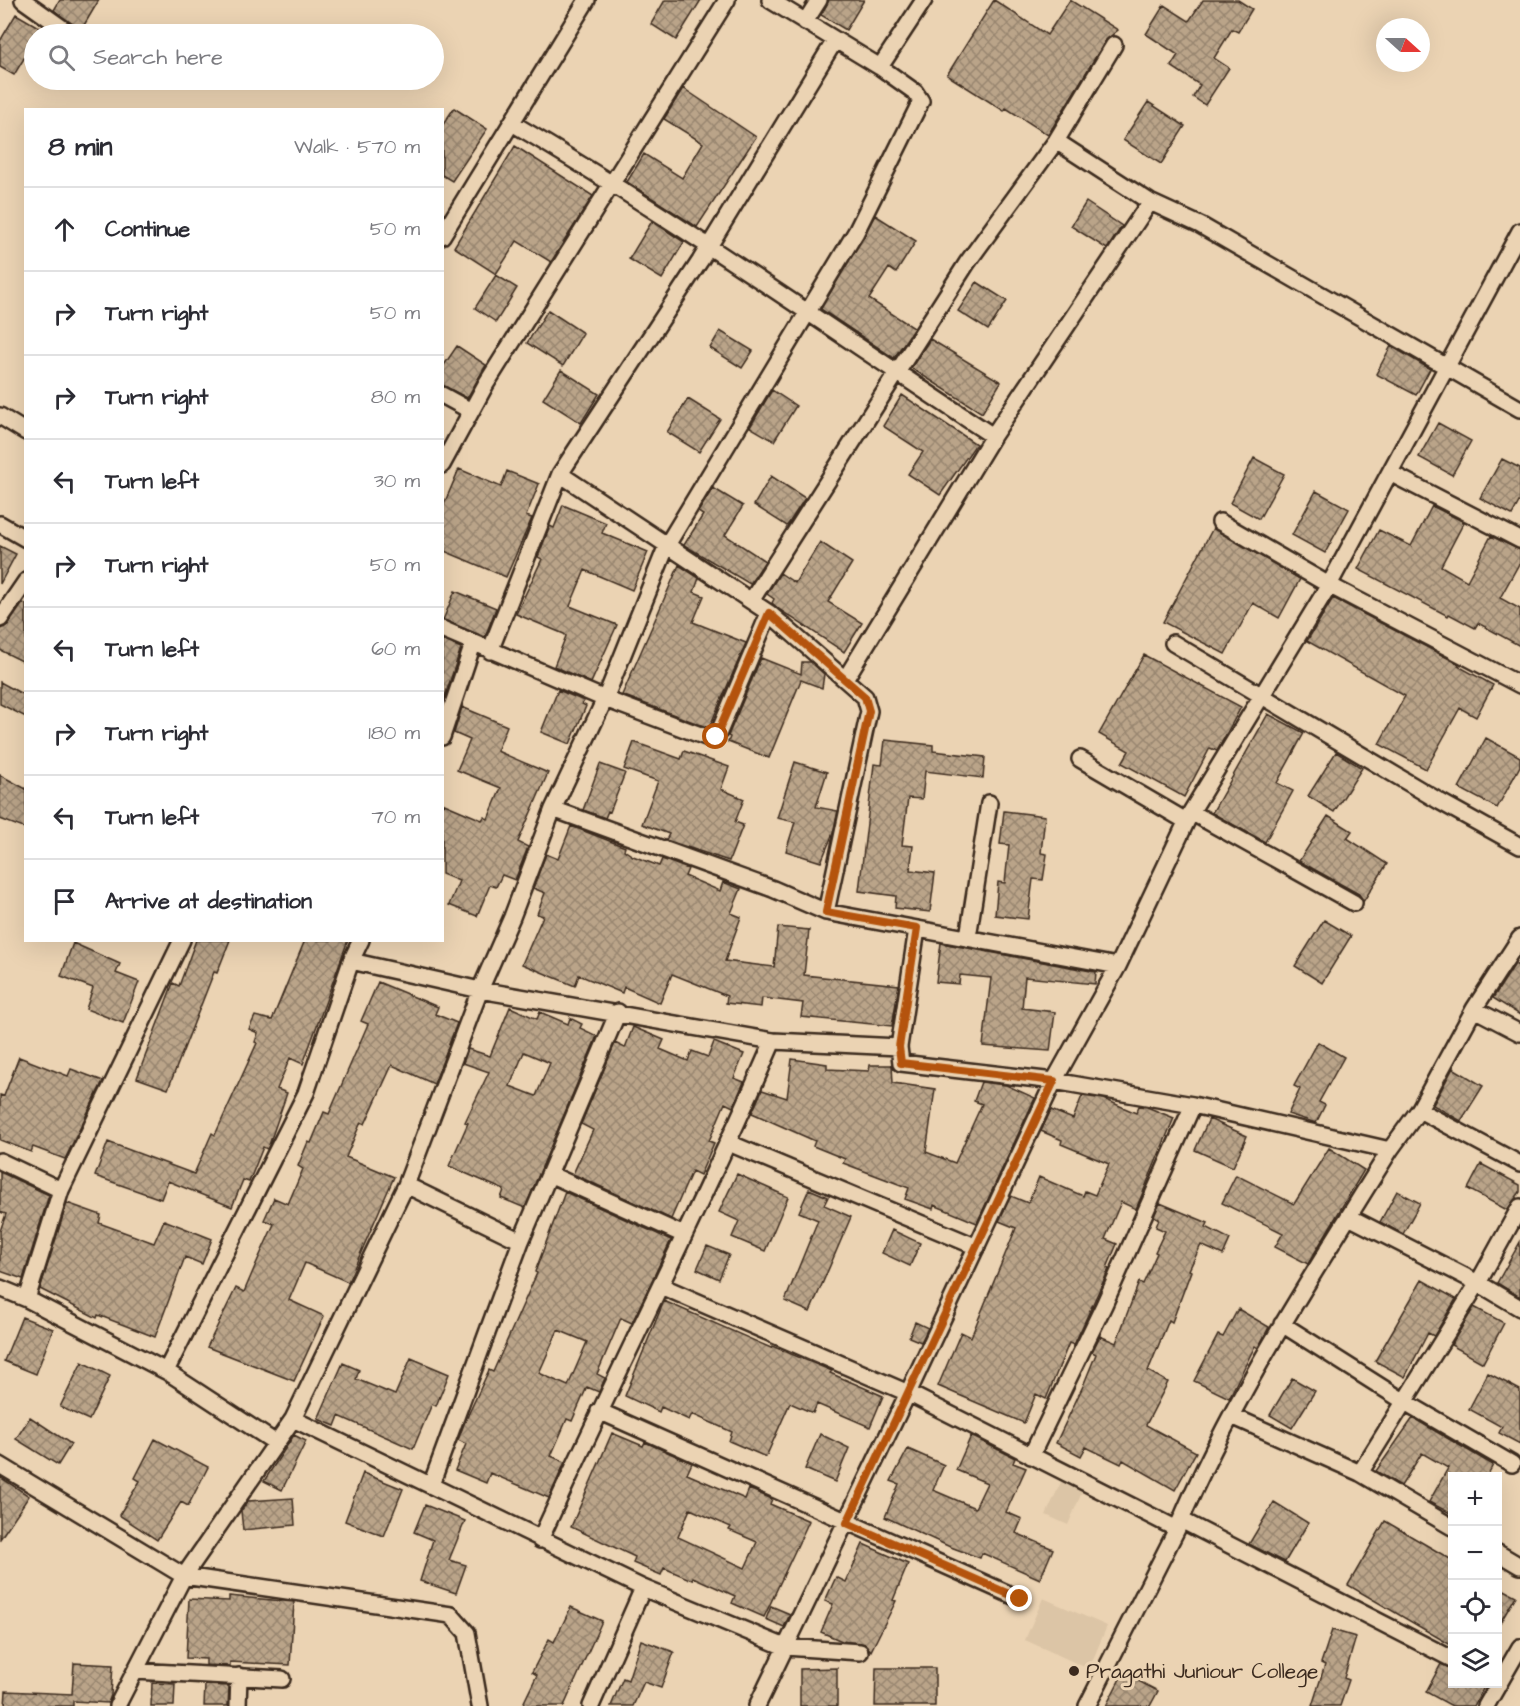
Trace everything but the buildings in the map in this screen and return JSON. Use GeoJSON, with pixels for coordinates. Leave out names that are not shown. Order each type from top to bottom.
{"type":"FeatureCollection","features":[{"type":"Feature","properties":{"kind":"street"},"geometry":{"type":"LineString","coordinates":[[23,0],[57,24]]}},
{"type":"Feature","properties":{"kind":"street"},"geometry":{"type":"LineString","coordinates":[[444,233],[587,0]]}},
{"type":"Feature","properties":{"kind":"street"},"geometry":{"type":"LineString","coordinates":[[444,461],[471,411],[727,0]]}},
{"type":"Feature","properties":{"kind":"street"},"geometry":{"type":"LineString","coordinates":[[117,1706],[184,1576],[293,1419],[406,1185],[480,990],[512,917],[553,809],[605,699],[667,545],[856,232],[921,101],[915,92],[880,67],[834,42],[770,0]]}},
{"type":"Feature","properties":{"kind":"street"},"geometry":{"type":"LineString","coordinates":[[805,22],[819,0]]}},
{"type":"Feature","properties":{"kind":"street"},"geometry":{"type":"LineString","coordinates":[[880,67],[924,0]]}},
{"type":"Feature","properties":{"kind":"street"},"geometry":{"type":"LineString","coordinates":[[490,651],[560,474],[710,245],[834,42]]}},
{"type":"Feature","properties":{"kind":"street"},"geometry":{"type":"LineString","coordinates":[[751,601],[968,263],[1056,141],[1114,45]]}},
{"type":"Feature","properties":{"kind":"street"},"geometry":{"type":"LineString","coordinates":[[512,123],[612,182],[710,245],[993,436]]}},
{"type":"Feature","properties":{"kind":"street"},"geometry":{"type":"LineString","coordinates":[[1056,141],[1150,202],[1200,225],[1520,409]]}},
{"type":"Feature","properties":{"kind":"street"},"geometry":{"type":"LineString","coordinates":[[846,678],[993,436],[1150,202]]}},
{"type":"Feature","properties":{"kind":"street"},"geometry":{"type":"LineString","coordinates":[[757,1706],[847,1523],[1054,1081],[1118,966],[1188,816],[1329,585],[1520,231]]}},
{"type":"Feature","properties":{"kind":"street"},"geometry":{"type":"LineString","coordinates":[[444,396],[471,411]]}},
{"type":"Feature","properties":{"kind":"street"},"geometry":{"type":"LineString","coordinates":[[0,416],[24,431]]}},
{"type":"Feature","properties":{"kind":"street"},"geometry":{"type":"LineString","coordinates":[[1390,473],[1520,540]]}},
{"type":"Feature","properties":{"kind":"street"},"geometry":{"type":"LineString","coordinates":[[560,474],[769,613],[865,697],[869,711],[826,912]]}},
{"type":"Feature","properties":{"kind":"street"},"geometry":{"type":"LineString","coordinates":[[1220,522],[1329,585],[1520,685]]}},
{"type":"Feature","properties":{"kind":"street"},"geometry":{"type":"LineString","coordinates":[[0,524],[24,538]]}},
{"type":"Feature","properties":{"kind":"street"},"geometry":{"type":"LineString","coordinates":[[0,618],[24,586]]}},
{"type":"Feature","properties":{"kind":"street"},"geometry":{"type":"LineString","coordinates":[[444,630],[704,739],[716,737],[769,613]]}},
{"type":"Feature","properties":{"kind":"street"},"geometry":{"type":"LineString","coordinates":[[1173,643],[1520,846]]}},
{"type":"Feature","properties":{"kind":"street"},"geometry":{"type":"LineString","coordinates":[[444,731],[473,644]]}},
{"type":"Feature","properties":{"kind":"street"},"geometry":{"type":"LineString","coordinates":[[1080,759],[1354,903]]}},
{"type":"Feature","properties":{"kind":"street"},"geometry":{"type":"LineString","coordinates":[[968,937],[989,803]]}},
{"type":"Feature","properties":{"kind":"street"},"geometry":{"type":"LineString","coordinates":[[553,809],[773,889],[826,912],[1118,966]]}},
{"type":"Feature","properties":{"kind":"street"},"geometry":{"type":"LineString","coordinates":[[917,928],[899,1047],[899,1059],[907,1065],[1054,1081],[1193,1105],[1390,1150]]}},
{"type":"Feature","properties":{"kind":"street"},"geometry":{"type":"LineString","coordinates":[[1087,1706],[1232,1416],[1282,1324],[1390,1150],[1419,1110],[1474,1009],[1520,938]]}},
{"type":"Feature","properties":{"kind":"street"},"geometry":{"type":"LineString","coordinates":[[27,1299],[61,1190],[181,942]]}},
{"type":"Feature","properties":{"kind":"street"},"geometry":{"type":"LineString","coordinates":[[166,1371],[306,1093],[351,961],[360,942]]}},
{"type":"Feature","properties":{"kind":"street"},"geometry":{"type":"LineString","coordinates":[[351,961],[480,990],[618,1012],[773,1041],[899,1047]]}},
{"type":"Feature","properties":{"kind":"street"},"geometry":{"type":"LineString","coordinates":[[1474,1009],[1520,1033]]}},
{"type":"Feature","properties":{"kind":"street"},"geometry":{"type":"LineString","coordinates":[[431,1485],[521,1241],[618,1012]]}},
{"type":"Feature","properties":{"kind":"street"},"geometry":{"type":"LineString","coordinates":[[540,1540],[599,1411],[729,1143],[773,1041]]}},
{"type":"Feature","properties":{"kind":"street"},"geometry":{"type":"LineString","coordinates":[[1031,1455],[1104,1305],[1193,1105]]}},
{"type":"Feature","properties":{"kind":"street"},"geometry":{"type":"LineString","coordinates":[[1419,1110],[1520,1164]]}},
{"type":"Feature","properties":{"kind":"street"},"geometry":{"type":"LineString","coordinates":[[729,1143],[977,1247]]}},
{"type":"Feature","properties":{"kind":"street"},"geometry":{"type":"LineString","coordinates":[[0,1161],[61,1190]]}},
{"type":"Feature","properties":{"kind":"street"},"geometry":{"type":"LineString","coordinates":[[549,1174],[684,1235]]}},
{"type":"Feature","properties":{"kind":"street"},"geometry":{"type":"LineString","coordinates":[[406,1185],[521,1241]]}},
{"type":"Feature","properties":{"kind":"street"},"geometry":{"type":"LineString","coordinates":[[1360,1473],[1478,1283],[1520,1207]]}},
{"type":"Feature","properties":{"kind":"street"},"geometry":{"type":"LineString","coordinates":[[1349,1217],[1478,1283],[1520,1308]]}},
{"type":"Feature","properties":{"kind":"street"},"geometry":{"type":"LineString","coordinates":[[661,1286],[908,1393],[1448,1657]]}},
{"type":"Feature","properties":{"kind":"street"},"geometry":{"type":"LineString","coordinates":[[0,1288],[27,1299],[166,1371],[276,1443]]}},
{"type":"Feature","properties":{"kind":"street"},"geometry":{"type":"LineString","coordinates":[[1282,1324],[1405,1402],[1512,1464]]}},
{"type":"Feature","properties":{"kind":"street"},"geometry":{"type":"LineString","coordinates":[[599,1411],[1020,1599]]}},
{"type":"Feature","properties":{"kind":"street"},"geometry":{"type":"LineString","coordinates":[[1232,1416],[1360,1473],[1450,1526]]}},
{"type":"Feature","properties":{"kind":"street"},"geometry":{"type":"LineString","coordinates":[[293,1419],[643,1588],[785,1647],[860,1652]]}},
{"type":"Feature","properties":{"kind":"street"},"geometry":{"type":"LineString","coordinates":[[0,1465],[184,1576],[451,1615],[467,1633],[480,1706]]}},
{"type":"Feature","properties":{"kind":"street"},"geometry":{"type":"LineString","coordinates":[[1502,1556],[1520,1566]]}},
{"type":"Feature","properties":{"kind":"street"},"geometry":{"type":"LineString","coordinates":[[591,1706],[643,1588]]}},
{"type":"Feature","properties":{"kind":"street"},"geometry":{"type":"LineString","coordinates":[[1502,1677],[1520,1647]]}},
{"type":"Feature","properties":{"kind":"street"},"geometry":{"type":"LineString","coordinates":[[135,1671],[282,1679]]}},
{"type":"Feature","properties":{"kind":"street"},"geometry":{"type":"LineString","coordinates":[[238,1706],[239,1676]]}},
{"type":"Feature","properties":{"kind":"street"},"geometry":{"type":"LineString","coordinates":[[1486,1706],[1496,1688]]}},
{"type":"Feature","properties":{"kind":"shaded area"},"geometry":{"type":"Polygon","coordinates":[[[1061,1482],[1082,1492],[1068,1525],[1046,1515],[1061,1482]]]}},
{"type":"Feature","properties":{"kind":"shaded area"},"geometry":{"type":"Polygon","coordinates":[[[1043,1598],[1107,1626],[1089,1669],[1025,1640],[1043,1598]]]}},
{"type":"Feature","properties":{"kind":"place","name":"Pragathi Juniour College"},"geometry":{"type":"Point","coordinates":[1074,1671]}},
{"type":"Feature","properties":{"kind":"route"},"geometry":{"type":"LineString","coordinates":[[716,737],[769,613],[865,697],[869,711],[826,912],[917,928],[899,1047],[901,1063],[1054,1081],[847,1523],[1020,1599]]}}]}
